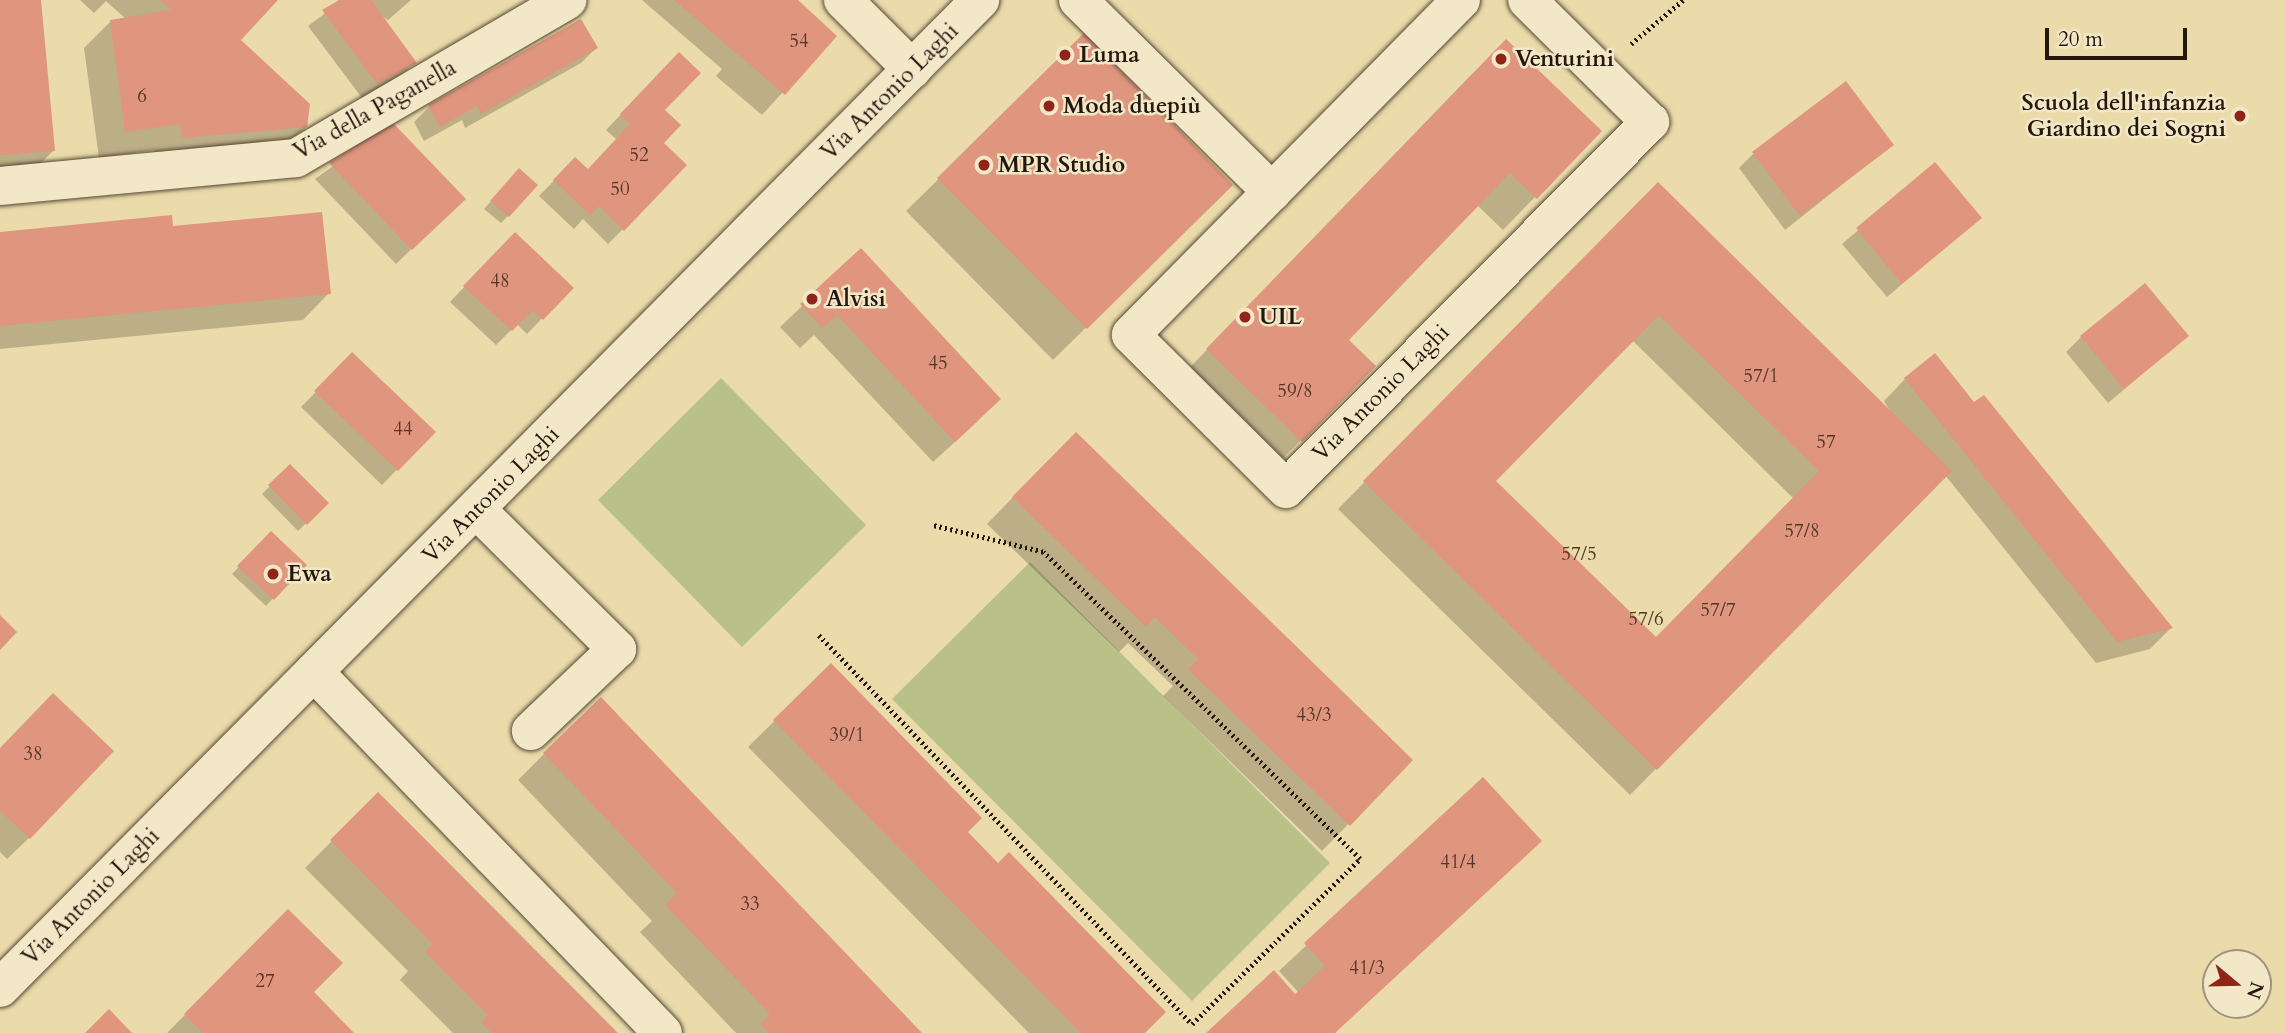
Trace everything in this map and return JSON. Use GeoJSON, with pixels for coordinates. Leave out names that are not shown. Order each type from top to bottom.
{"type":"FeatureCollection","features":[{"type":"Feature","properties":{"kind":"street","name":"Via della Paganella"},"geometry":{"type":"LineString","coordinates":[[0,186],[296,158],[567,0]]}},
{"type":"Feature","properties":{"kind":"street"},"geometry":{"type":"LineString","coordinates":[[843,0],[912,69]]}},
{"type":"Feature","properties":{"kind":"street","name":"Via Antonio Laghi"},"geometry":{"type":"LineString","coordinates":[[0,988],[981,0]]}},
{"type":"Feature","properties":{"kind":"street"},"geometry":{"type":"LineString","coordinates":[[1078,0],[1272,192]]}},
{"type":"Feature","properties":{"kind":"street","name":"Via Antonio Laghi"},"geometry":{"type":"LineString","coordinates":[[1461,0],[1131,335],[1286,489],[1650,122],[1527,0]]}},
{"type":"Feature","properties":{"kind":"street"},"geometry":{"type":"LineString","coordinates":[[476,509],[617,649],[531,731]]}},
{"type":"Feature","properties":{"kind":"street"},"geometry":{"type":"LineString","coordinates":[[314,672],[663,1033]]}},
{"type":"Feature","properties":{"kind":"path"},"geometry":{"type":"LineString","coordinates":[[1598,71],[1683,0]]}},
{"type":"Feature","properties":{"kind":"path"},"geometry":{"type":"LineString","coordinates":[[818,635],[1192,1024],[1360,859],[1043,552],[931,525]]}},
{"type":"Feature","properties":{"kind":"green space"},"geometry":{"type":"Polygon","coordinates":[[[721,378],[866,525],[742,647],[598,500],[721,378]]]}},
{"type":"Feature","properties":{"kind":"green space"},"geometry":{"type":"Polygon","coordinates":[[[1030,562],[1330,863],[1192,1001],[892,699],[1030,562]]]}},
{"type":"Feature","properties":{"kind":"building"},"geometry":{"type":"Polygon","coordinates":[[[0,0],[41,0],[55,151],[0,155],[0,0]]]}},
{"type":"Feature","properties":{"kind":"building"},"geometry":{"type":"Polygon","coordinates":[[[160,0],[278,0],[241,40],[310,104],[307,127],[183,138],[180,124],[125,132],[110,20],[171,10],[160,0]]]}},
{"type":"Feature","properties":{"kind":"building"},"geometry":{"type":"Polygon","coordinates":[[[339,0],[371,0],[417,63],[377,84],[322,10],[339,0]]]}},
{"type":"Feature","properties":{"kind":"building"},"geometry":{"type":"Polygon","coordinates":[[[674,0],[798,0],[837,36],[785,95],[674,0]]]}},
{"type":"Feature","properties":{"kind":"building"},"geometry":{"type":"Polygon","coordinates":[[[581,19],[598,48],[481,114],[477,106],[440,127],[428,105],[581,19]]]}},
{"type":"Feature","properties":{"kind":"building"},"geometry":{"type":"Polygon","coordinates":[[[1084,33],[1233,185],[1087,329],[937,178],[1084,33]]]}},
{"type":"Feature","properties":{"kind":"building"},"geometry":{"type":"Polygon","coordinates":[[[1506,39],[1602,131],[1537,199],[1510,173],[1349,340],[1376,366],[1302,442],[1206,349],[1506,39]]]}},
{"type":"Feature","properties":{"kind":"building"},"geometry":{"type":"Polygon","coordinates":[[[679,52],[701,73],[665,110],[681,125],[664,143],[687,165],[624,231],[599,206],[590,215],[553,180],[575,157],[588,169],[630,124],[620,114],[679,52]]]}},
{"type":"Feature","properties":{"kind":"building"},"geometry":{"type":"Polygon","coordinates":[[[1846,81],[1894,145],[1800,216],[1752,152],[1846,81]]]}},
{"type":"Feature","properties":{"kind":"building"},"geometry":{"type":"Polygon","coordinates":[[[392,122],[466,199],[412,250],[329,163],[392,122]]]}},
{"type":"Feature","properties":{"kind":"building"},"geometry":{"type":"Polygon","coordinates":[[[1935,162],[1982,218],[1902,284],[1856,228],[1935,162]]]}},
{"type":"Feature","properties":{"kind":"building"},"geometry":{"type":"Polygon","coordinates":[[[519,168],[538,185],[509,217],[490,201],[519,168]]]}},
{"type":"Feature","properties":{"kind":"building"},"geometry":{"type":"Polygon","coordinates":[[[1658,182],[1952,471],[1657,770],[1363,481],[1658,182]],[[1659,315],[1496,481],[1656,637],[1819,471],[1659,315]]]}},
{"type":"Feature","properties":{"kind":"building"},"geometry":{"type":"Polygon","coordinates":[[[322,212],[331,294],[0,326],[0,232],[172,215],[173,226],[322,212]]]}},
{"type":"Feature","properties":{"kind":"building"},"geometry":{"type":"Polygon","coordinates":[[[515,232],[574,288],[543,320],[533,310],[512,331],[463,286],[515,232]]]}},
{"type":"Feature","properties":{"kind":"building"},"geometry":{"type":"Polygon","coordinates":[[[861,248],[1001,399],[955,442],[837,315],[822,328],[800,304],[861,248]]]}},
{"type":"Feature","properties":{"kind":"building"},"geometry":{"type":"Polygon","coordinates":[[[2145,283],[2189,336],[2124,389],[2080,336],[2145,283]]]}},
{"type":"Feature","properties":{"kind":"building"},"geometry":{"type":"Polygon","coordinates":[[[352,352],[436,432],[398,471],[314,391],[352,352]]]}},
{"type":"Feature","properties":{"kind":"building"},"geometry":{"type":"Polygon","coordinates":[[[1935,353],[1974,402],[1984,395],[2173,628],[2117,642],[1904,378],[1935,353]]]}},
{"type":"Feature","properties":{"kind":"building"},"geometry":{"type":"Polygon","coordinates":[[[1076,432],[1413,760],[1350,826],[1188,669],[1198,659],[1155,617],[1146,627],[1012,497],[1076,432]]]}},
{"type":"Feature","properties":{"kind":"building"},"geometry":{"type":"Polygon","coordinates":[[[290,464],[329,503],[307,525],[268,485],[290,464]]]}},
{"type":"Feature","properties":{"kind":"building"},"geometry":{"type":"Polygon","coordinates":[[[271,531],[307,565],[274,600],[237,566],[271,531]]]}},
{"type":"Feature","properties":{"kind":"building"},"geometry":{"type":"Polygon","coordinates":[[[0,615],[17,632],[0,650],[0,615]]]}},
{"type":"Feature","properties":{"kind":"building"},"geometry":{"type":"Polygon","coordinates":[[[831,663],[982,818],[968,832],[998,863],[1009,852],[1166,1012],[1145,1033],[1081,1033],[773,720],[831,663]]]}},
{"type":"Feature","properties":{"kind":"building"},"geometry":{"type":"Polygon","coordinates":[[[53,693],[114,751],[30,839],[0,811],[0,748],[53,693]]]}},
{"type":"Feature","properties":{"kind":"building"},"geometry":{"type":"Polygon","coordinates":[[[601,697],[922,1033],[769,1033],[760,1024],[770,1014],[665,905],[677,893],[543,753],[601,697]]]}},
{"type":"Feature","properties":{"kind":"building"},"geometry":{"type":"Polygon","coordinates":[[[1483,777],[1542,841],[1335,1033],[1206,1033],[1274,970],[1295,994],[1325,966],[1304,943],[1483,777]]]}},
{"type":"Feature","properties":{"kind":"building"},"geometry":{"type":"Polygon","coordinates":[[[378,792],[618,1033],[492,1033],[481,1022],[488,1015],[425,952],[433,944],[330,840],[378,792]]]}},
{"type":"Feature","properties":{"kind":"building"},"geometry":{"type":"Polygon","coordinates":[[[288,909],[343,963],[314,992],[354,1033],[203,1033],[184,1014],[288,909]]]}},
{"type":"Feature","properties":{"kind":"building"},"geometry":{"type":"Polygon","coordinates":[[[109,1009],[132,1033],[85,1033],[109,1009]]]}},
{"type":"Feature","properties":{"kind":"place","name":"Luma"},"geometry":{"type":"Point","coordinates":[1065,55]}},
{"type":"Feature","properties":{"kind":"place","name":"Venturini"},"geometry":{"type":"Point","coordinates":[1501,59]}},
{"type":"Feature","properties":{"kind":"place","name":"Moda duepiù"},"geometry":{"type":"Point","coordinates":[1049,106]}},
{"type":"Feature","properties":{"kind":"place","name":"Scuola dell'infanzia Giardino dei Sogni"},"geometry":{"type":"Point","coordinates":[2240,116]}},
{"type":"Feature","properties":{"kind":"place","name":"MPR Studio"},"geometry":{"type":"Point","coordinates":[984,165]}},
{"type":"Feature","properties":{"kind":"place","name":"Alvisi"},"geometry":{"type":"Point","coordinates":[812,299]}},
{"type":"Feature","properties":{"kind":"place","name":"UIL"},"geometry":{"type":"Point","coordinates":[1245,317]}},
{"type":"Feature","properties":{"kind":"place","name":"Ewa"},"geometry":{"type":"Point","coordinates":[273,574]}}]}
